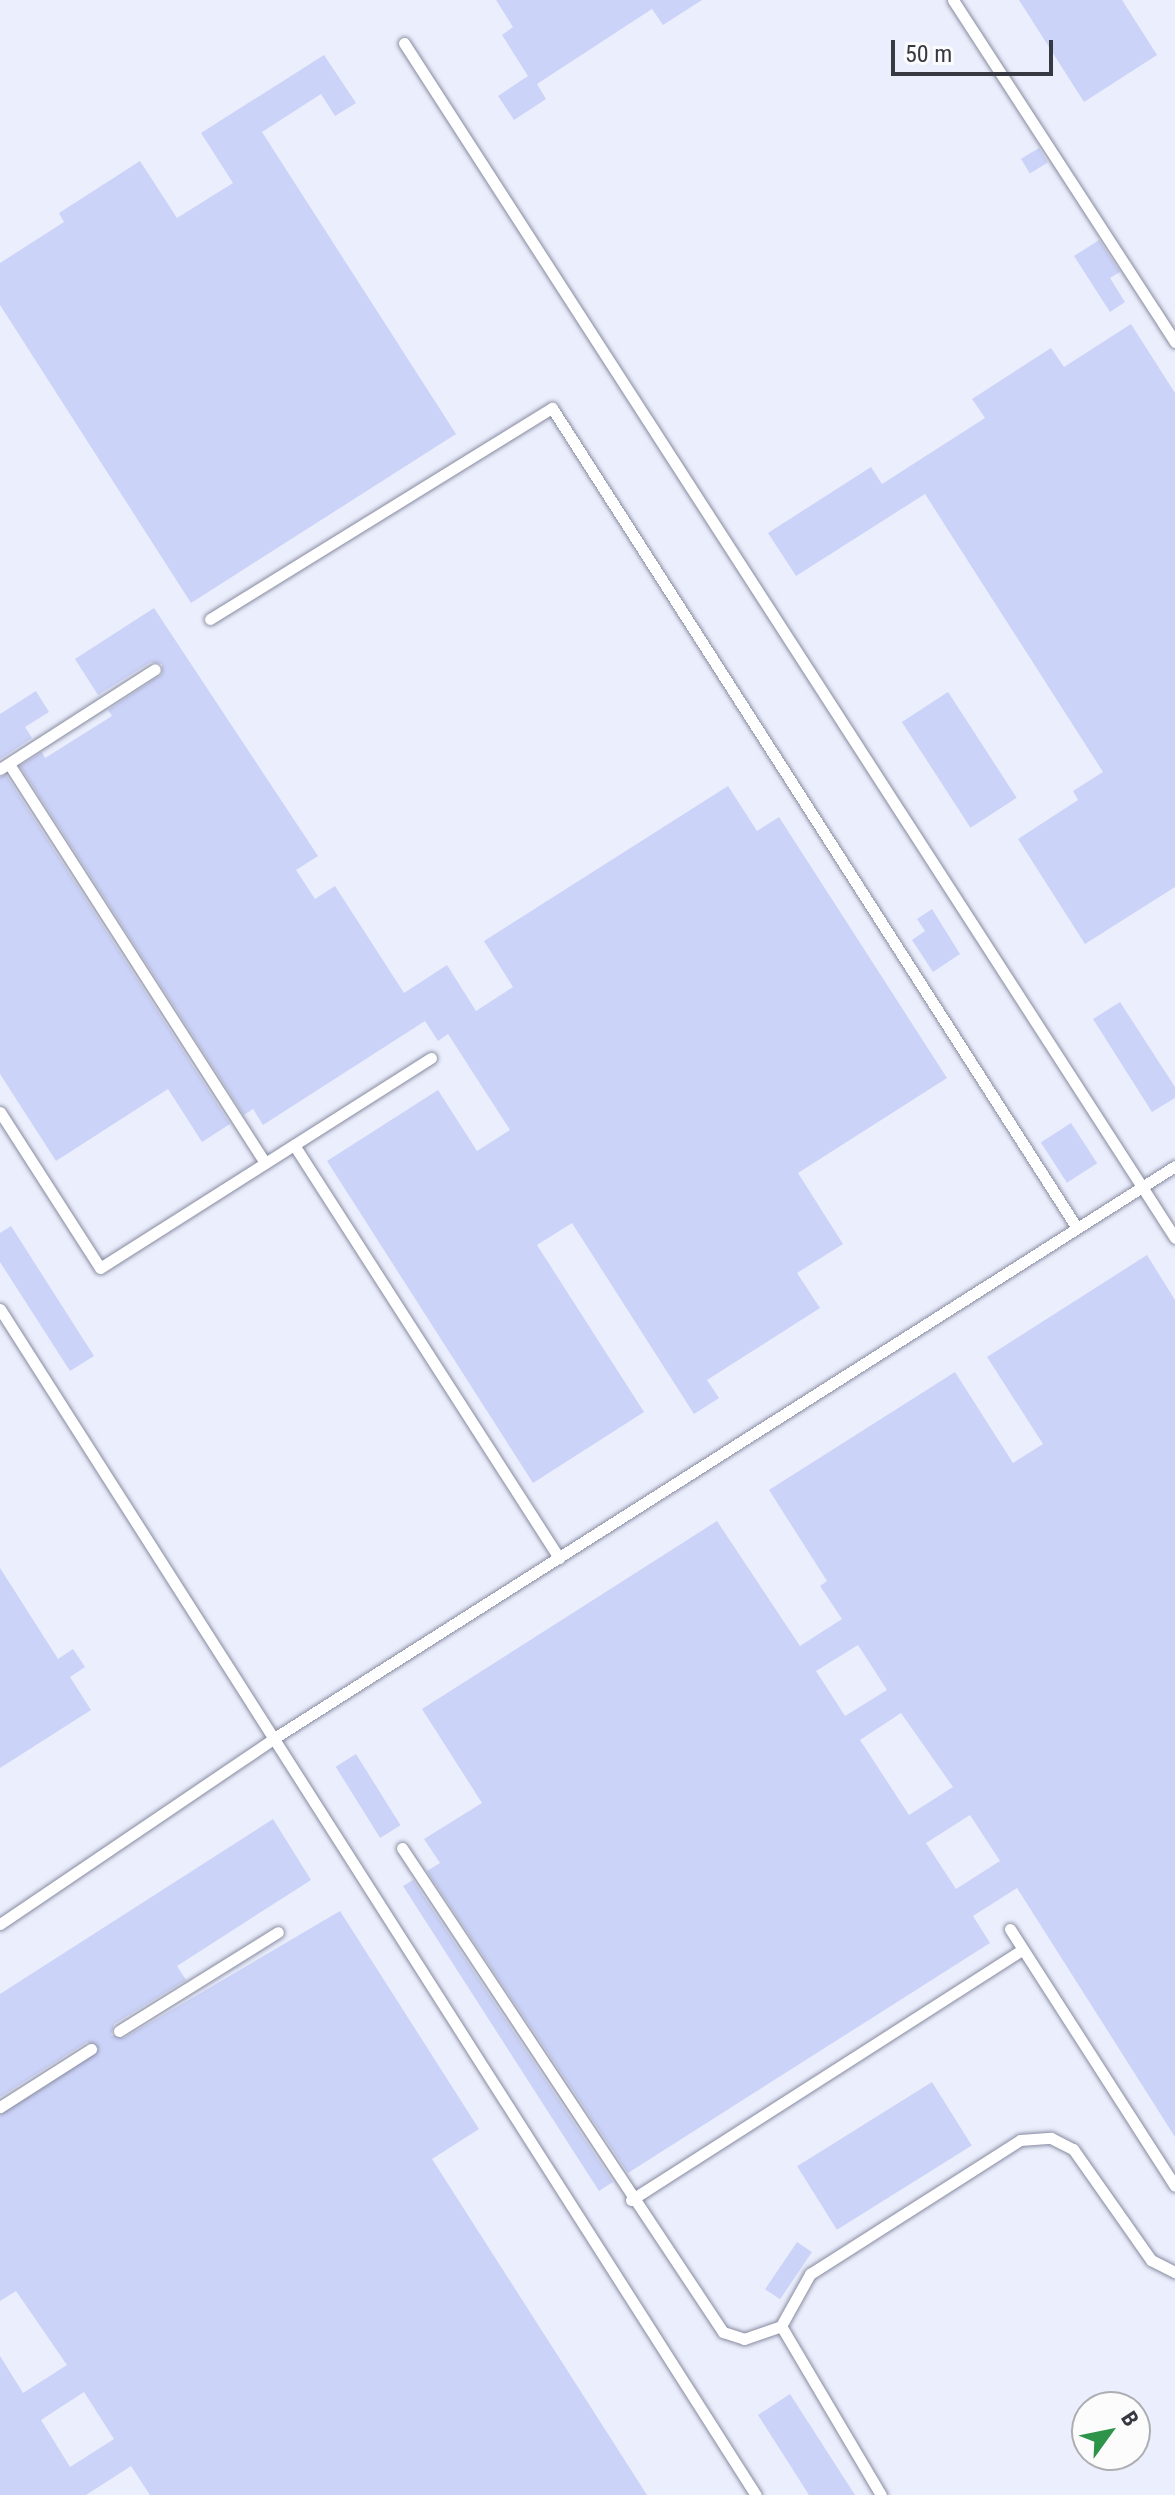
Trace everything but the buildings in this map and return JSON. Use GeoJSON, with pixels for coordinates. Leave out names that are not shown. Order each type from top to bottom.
{"type":"FeatureCollection","features":[{"type":"Feature","properties":{"kind":"lane"},"geometry":{"type":"LineString","coordinates":[[953,0],[1175,342]]}},
{"type":"Feature","properties":{"kind":"lane"},"geometry":{"type":"LineString","coordinates":[[404,43],[1175,1238]]}},
{"type":"Feature","properties":{"kind":"lane"},"geometry":{"type":"LineString","coordinates":[[210,619],[552,408],[1077,1228]]}},
{"type":"Feature","properties":{"kind":"lane"},"geometry":{"type":"LineString","coordinates":[[155,669],[4,767],[265,1163]]}},
{"type":"Feature","properties":{"kind":"lane"},"geometry":{"type":"LineString","coordinates":[[0,1112],[100,1268],[431,1058]]}},
{"type":"Feature","properties":{"kind":"lane"},"geometry":{"type":"LineString","coordinates":[[294,1145],[559,1558]]}},
{"type":"Feature","properties":{"kind":"lane"},"geometry":{"type":"LineString","coordinates":[[0,1924],[276,1737],[1175,1166]]}},
{"type":"Feature","properties":{"kind":"lane"},"geometry":{"type":"LineString","coordinates":[[0,1309],[276,1737],[756,2495]]}},
{"type":"Feature","properties":{"kind":"lane"},"geometry":{"type":"LineString","coordinates":[[402,1848],[631,2200],[723,2332],[744,2339],[781,2326],[810,2274],[1020,2140],[1051,2138],[1073,2149],[1151,2260],[1175,2272]]}},
{"type":"Feature","properties":{"kind":"lane"},"geometry":{"type":"LineString","coordinates":[[1010,1929],[1175,2186]]}},
{"type":"Feature","properties":{"kind":"lane"},"geometry":{"type":"LineString","coordinates":[[119,2031],[278,1932]]}},
{"type":"Feature","properties":{"kind":"lane"},"geometry":{"type":"LineString","coordinates":[[631,2200],[1023,1949]]}},
{"type":"Feature","properties":{"kind":"lane"},"geometry":{"type":"LineString","coordinates":[[0,2107],[91,2049]]}},
{"type":"Feature","properties":{"kind":"lane"},"geometry":{"type":"LineString","coordinates":[[781,2326],[881,2495]]}}]}
